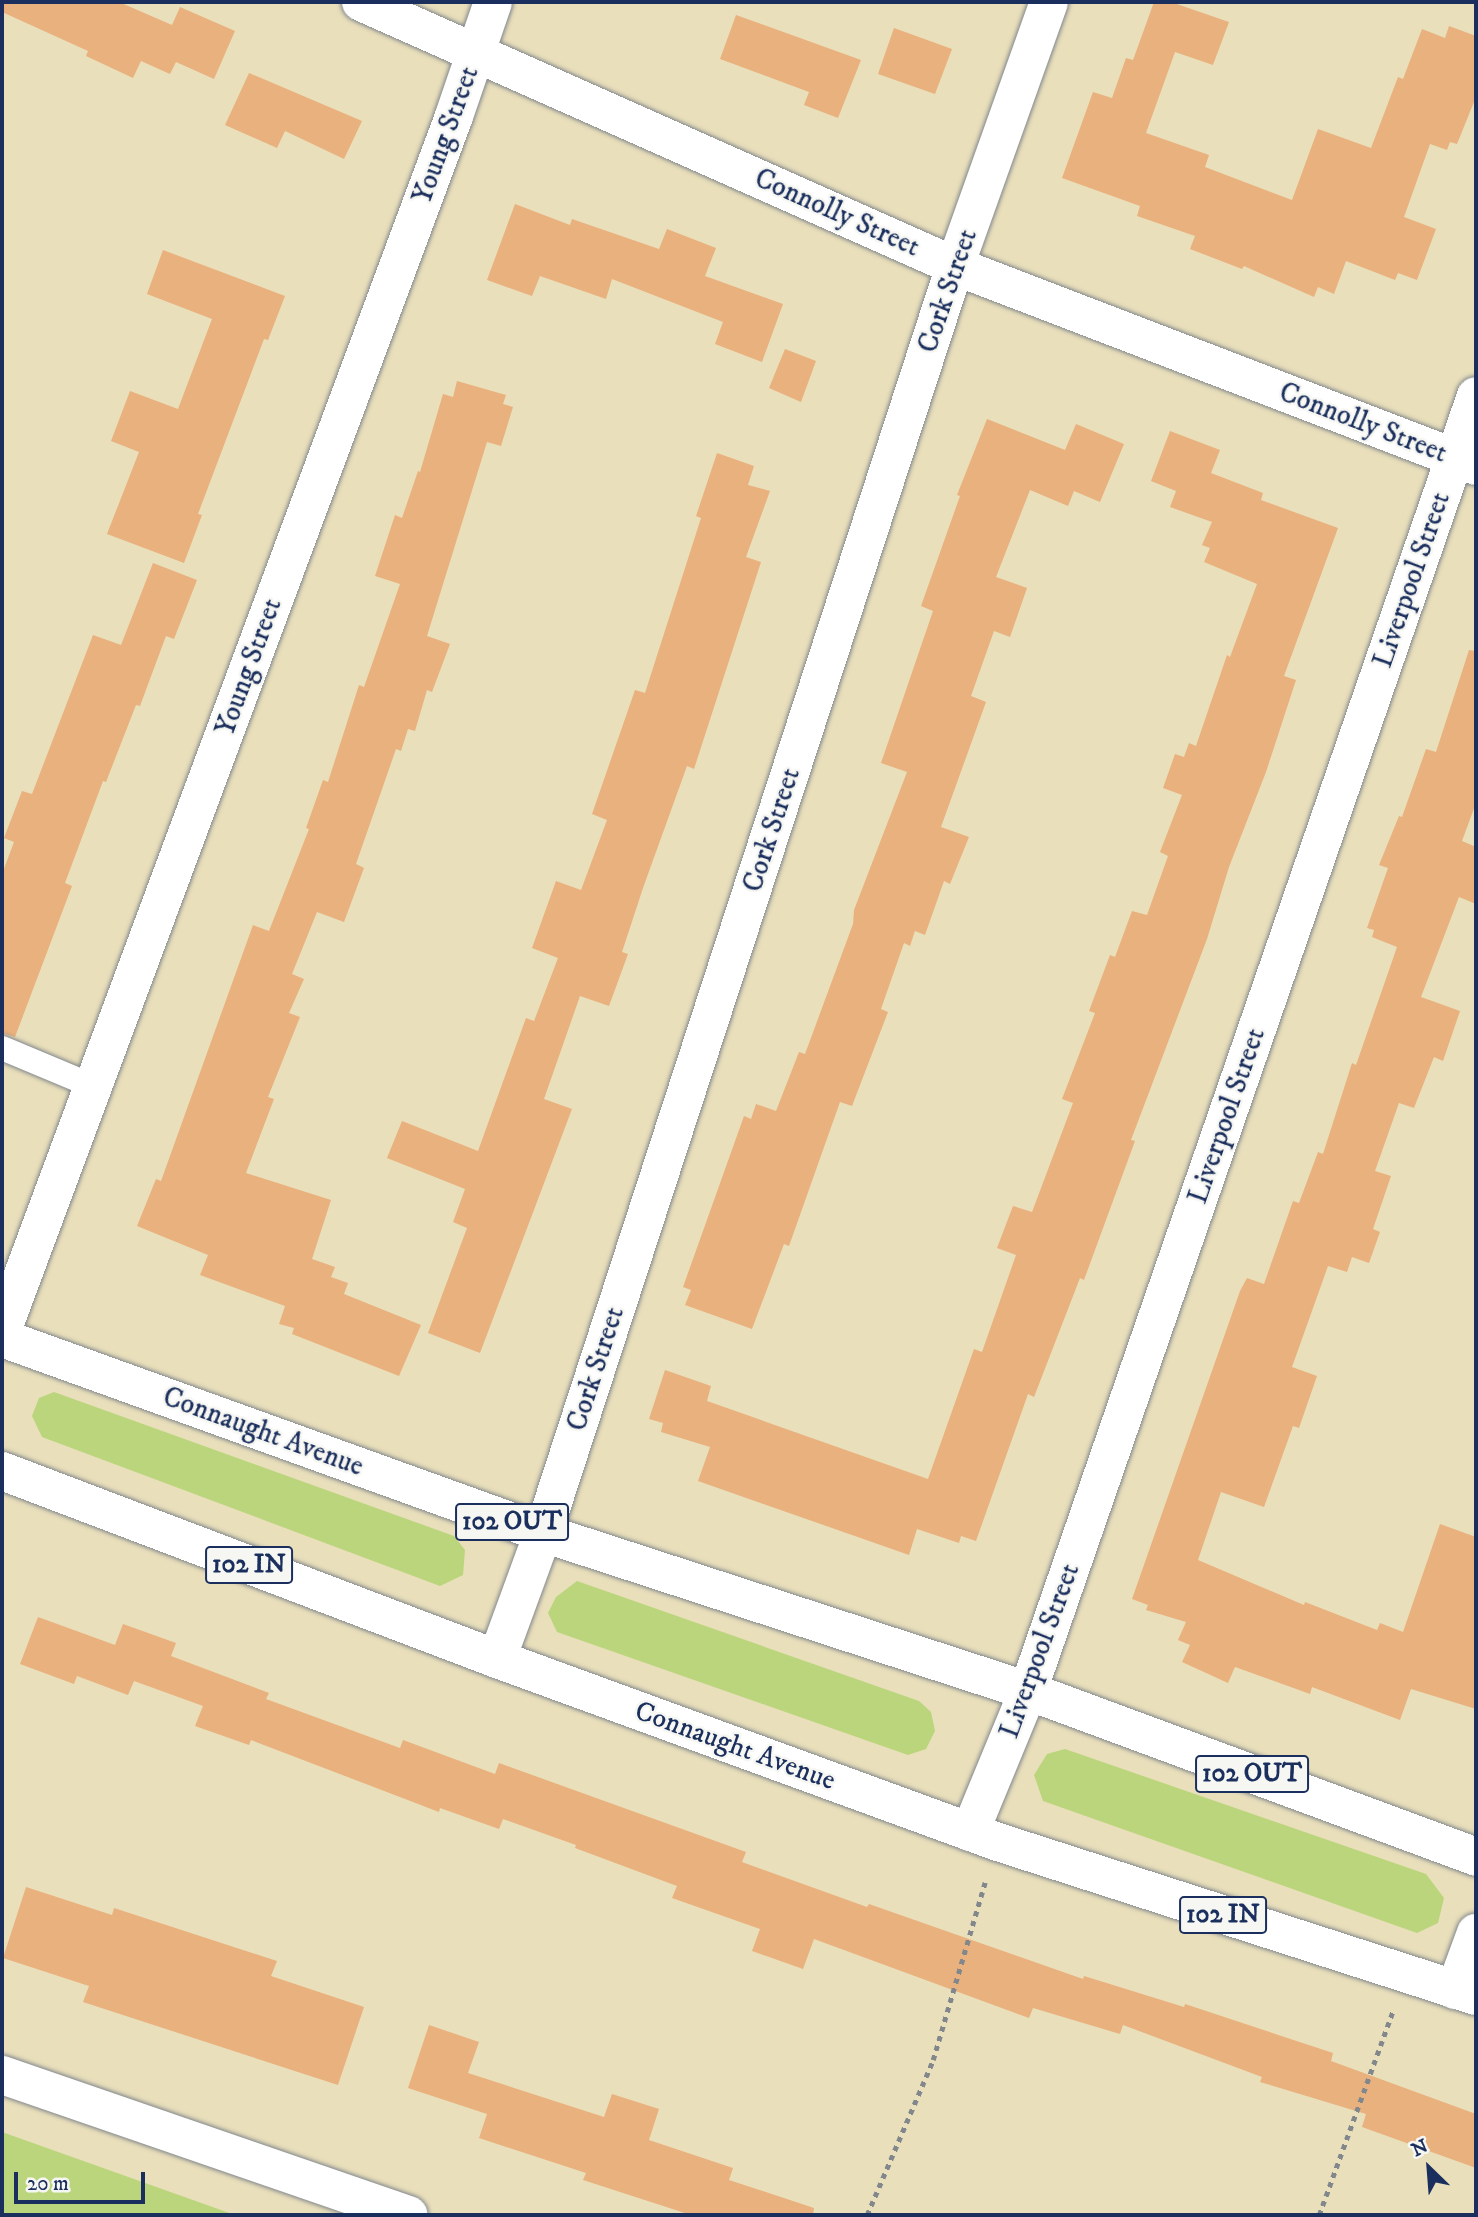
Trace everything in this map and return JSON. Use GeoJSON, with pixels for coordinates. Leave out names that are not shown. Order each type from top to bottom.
{"type":"FeatureCollection","features":[{"type":"Feature","properties":{"kind":"street","name":"Connolly Street"},"geometry":{"type":"LineString","coordinates":[[362,2],[955,266],[1465,462]]}},
{"type":"Feature","properties":{"kind":"street","name":"Young Street"},"geometry":{"type":"LineString","coordinates":[[2,1331],[494,2]]}},
{"type":"Feature","properties":{"kind":"street","name":"Cork Street"},"geometry":{"type":"LineString","coordinates":[[497,1659],[542,1533],[955,266],[1049,2]]}},
{"type":"Feature","properties":{"kind":"street","name":"Liverpool Street"},"geometry":{"type":"LineString","coordinates":[[970,1832],[1028,1691],[1465,462],[1476,396]]}},
{"type":"Feature","properties":{"kind":"street","name":"Connaught Avenue"},"geometry":{"type":"LineString","coordinates":[[2,1338],[542,1533],[1028,1691],[1476,1857]]}},
{"type":"Feature","properties":{"kind":"street","name":"Connaught Avenue"},"geometry":{"type":"LineString","coordinates":[[2,1471],[497,1659],[970,1832],[1466,1993]]}},
{"type":"Feature","properties":{"kind":"street"},"geometry":{"type":"LineString","coordinates":[[1466,1993],[1476,1933]]}},
{"type":"Feature","properties":{"kind":"street"},"geometry":{"type":"LineString","coordinates":[[2,2075],[409,2215]]}},
{"type":"Feature","properties":{"kind":"lane"},"geometry":{"type":"LineString","coordinates":[[2,1048],[93,1086]]}},
{"type":"Feature","properties":{"kind":"path"},"geometry":{"type":"LineString","coordinates":[[867,2215],[933,2060],[986,1876]]}},
{"type":"Feature","properties":{"kind":"path"},"geometry":{"type":"LineString","coordinates":[[1319,2215],[1407,1974]]}},
{"type":"Feature","properties":{"kind":"green space"},"geometry":{"type":"Polygon","coordinates":[[[54,1392],[454,1536],[465,1550],[463,1575],[440,1586],[42,1437],[32,1416],[39,1398],[54,1392]]]}},
{"type":"Feature","properties":{"kind":"green space"},"geometry":{"type":"Polygon","coordinates":[[[577,1581],[919,1701],[931,1712],[935,1731],[926,1749],[908,1755],[557,1632],[548,1613],[556,1597],[577,1581]]]}},
{"type":"Feature","properties":{"kind":"green space"},"geometry":{"type":"Polygon","coordinates":[[[1065,1749],[1426,1874],[1444,1898],[1438,1923],[1417,1933],[1043,1801],[1034,1775],[1047,1754],[1065,1749]]]}},
{"type":"Feature","properties":{"kind":"green space"},"geometry":{"type":"Polygon","coordinates":[[[2,2132],[235,2215],[2,2215],[2,2132]]]}},
{"type":"Feature","properties":{"kind":"building"},"geometry":{"type":"Polygon","coordinates":[[[2,2],[119,2],[172,25],[180,7],[235,31],[214,79],[176,62],[170,74],[141,61],[133,78],[86,56],[88,51],[2,12],[2,2]]]}},
{"type":"Feature","properties":{"kind":"building"},"geometry":{"type":"Polygon","coordinates":[[[1154,2],[1171,2],[1229,22],[1213,65],[1175,52],[1146,133],[1209,155],[1205,167],[1292,200],[1318,129],[1371,148],[1398,77],[1403,79],[1422,29],[1445,38],[1449,26],[1476,36],[1476,97],[1457,144],[1450,142],[1447,150],[1430,144],[1404,217],[1436,229],[1417,280],[1398,273],[1395,280],[1346,261],[1334,294],[1318,287],[1314,297],[1244,266],[1242,269],[1190,249],[1195,236],[1137,216],[1140,206],[1062,178],[1093,92],[1112,98],[1126,58],[1133,60],[1154,2]]]}},
{"type":"Feature","properties":{"kind":"building"},"geometry":{"type":"Polygon","coordinates":[[[736,15],[861,60],[838,118],[804,105],[809,92],[720,59],[736,15]]]}},
{"type":"Feature","properties":{"kind":"building"},"geometry":{"type":"Polygon","coordinates":[[[894,28],[952,49],[935,94],[878,74],[894,28]]]}},
{"type":"Feature","properties":{"kind":"building"},"geometry":{"type":"Polygon","coordinates":[[[249,73],[362,121],[344,159],[285,131],[277,148],[225,125],[249,73]]]}},
{"type":"Feature","properties":{"kind":"building"},"geometry":{"type":"Polygon","coordinates":[[[515,204],[570,225],[572,219],[659,249],[667,229],[716,248],[705,276],[783,304],[762,362],[715,344],[723,322],[612,279],[606,299],[540,276],[532,296],[487,280],[515,204]]]}},
{"type":"Feature","properties":{"kind":"building"},"geometry":{"type":"Polygon","coordinates":[[[163,250],[285,296],[268,340],[264,339],[198,514],[202,515],[184,563],[107,534],[139,452],[111,441],[130,391],[178,409],[212,319],[147,294],[163,250]]]}},
{"type":"Feature","properties":{"kind":"building"},"geometry":{"type":"Polygon","coordinates":[[[785,349],[816,361],[801,402],[769,388],[785,349]]]}},
{"type":"Feature","properties":{"kind":"building"},"geometry":{"type":"Polygon","coordinates":[[[457,381],[506,395],[503,404],[513,407],[501,446],[487,442],[427,636],[450,644],[432,692],[427,690],[415,731],[408,729],[401,751],[396,749],[356,864],[364,868],[344,922],[317,912],[292,974],[304,979],[289,1013],[300,1017],[268,1097],[274,1099],[246,1173],[331,1200],[312,1259],[335,1267],[331,1277],[348,1283],[344,1294],[421,1325],[399,1376],[292,1334],[294,1328],[279,1324],[285,1306],[200,1275],[208,1255],[137,1226],[156,1179],[161,1181],[253,925],[269,931],[309,829],[306,828],[323,780],[328,782],[359,685],[364,687],[400,584],[375,576],[395,515],[402,518],[418,471],[420,472],[443,394],[453,397],[457,381]]]}},
{"type":"Feature","properties":{"kind":"building"},"geometry":{"type":"Polygon","coordinates":[[[987,419],[1065,450],[1076,424],[1124,444],[1100,502],[1074,491],[1068,506],[1030,490],[996,577],[1027,588],[1010,637],[994,631],[971,696],[986,702],[941,827],[969,837],[950,884],[944,881],[925,935],[915,931],[910,946],[904,943],[881,1009],[888,1012],[852,1106],[840,1102],[789,1246],[784,1244],[752,1329],[685,1305],[691,1290],[683,1287],[744,1116],[751,1119],[756,1104],[776,1111],[799,1052],[805,1054],[853,924],[854,910],[907,772],[881,763],[933,611],[921,606],[960,496],[957,495],[987,419]]]}},
{"type":"Feature","properties":{"kind":"building"},"geometry":{"type":"Polygon","coordinates":[[[1170,431],[1220,450],[1211,473],[1263,493],[1261,500],[1338,528],[1284,676],[1296,680],[1266,772],[1229,867],[1207,939],[1131,1140],[1135,1141],[1084,1280],[1080,1278],[1034,1397],[1028,1394],[976,1541],[961,1536],[959,1543],[917,1529],[909,1555],[698,1481],[710,1447],[661,1432],[663,1423],[649,1419],[665,1370],[711,1386],[707,1401],[928,1479],[974,1349],[982,1352],[1016,1255],[997,1248],[1013,1206],[1032,1212],[1073,1103],[1062,1099],[1095,1013],[1089,1011],[1110,955],[1115,957],[1132,911],[1147,915],[1168,856],[1160,852],[1182,795],[1163,788],[1175,754],[1184,757],[1189,743],[1196,746],[1227,655],[1230,657],[1257,584],[1204,562],[1210,548],[1202,545],[1212,522],[1170,507],[1176,491],[1151,481],[1170,431]]]}},
{"type":"Feature","properties":{"kind":"building"},"geometry":{"type":"Polygon","coordinates":[[[717,453],[754,466],[748,485],[770,491],[746,557],[761,562],[694,769],[687,766],[643,888],[622,952],[628,954],[609,1006],[580,996],[544,1099],[572,1109],[480,1353],[428,1333],[467,1228],[453,1222],[465,1189],[387,1158],[402,1121],[478,1151],[526,1018],[534,1021],[558,958],[532,948],[556,881],[581,890],[607,820],[592,814],[635,690],[645,693],[701,518],[696,516],[717,453]]]}},
{"type":"Feature","properties":{"kind":"building"},"geometry":{"type":"Polygon","coordinates":[[[153,563],[197,580],[174,639],[166,636],[140,706],[136,705],[106,782],[103,781],[65,883],[72,886],[15,1037],[2,1033],[2,874],[14,842],[4,838],[22,791],[32,794],[93,635],[121,645],[153,563]]]}},
{"type":"Feature","properties":{"kind":"building"},"geometry":{"type":"Polygon","coordinates":[[[1469,650],[1476,651],[1476,803],[1462,841],[1476,847],[1476,904],[1459,897],[1421,997],[1460,1011],[1443,1061],[1434,1057],[1414,1108],[1399,1103],[1375,1171],[1391,1176],[1373,1229],[1380,1232],[1369,1263],[1352,1257],[1347,1272],[1328,1266],[1292,1367],[1317,1376],[1299,1428],[1293,1426],[1264,1507],[1221,1492],[1198,1560],[1304,1605],[1305,1602],[1377,1630],[1380,1623],[1403,1632],[1440,1524],[1476,1537],[1476,1709],[1411,1689],[1400,1720],[1312,1687],[1310,1694],[1235,1667],[1228,1683],[1182,1662],[1190,1645],[1178,1640],[1186,1622],[1146,1610],[1148,1605],[1132,1599],[1240,1291],[1247,1278],[1264,1284],[1293,1201],[1299,1203],[1318,1152],[1323,1154],[1352,1063],[1356,1065],[1397,947],[1372,937],[1374,930],[1367,928],[1388,868],[1379,865],[1399,816],[1402,817],[1426,749],[1436,752],[1469,650]]]}},
{"type":"Feature","properties":{"kind":"building"},"geometry":{"type":"Polygon","coordinates":[[[38,1617],[115,1645],[123,1624],[176,1643],[171,1656],[269,1693],[266,1699],[400,1748],[403,1740],[495,1774],[499,1763],[746,1852],[742,1862],[867,1907],[869,1904],[1083,1979],[1084,1976],[1184,2007],[1185,2004],[1333,2053],[1331,2061],[1476,2114],[1476,2168],[1362,2127],[1366,2114],[1260,2082],[1262,2077],[1123,2025],[1120,2034],[1033,2008],[1029,2018],[814,1939],[803,1969],[752,1951],[760,1929],[672,1898],[677,1886],[575,1848],[576,1845],[503,1819],[499,1829],[440,1808],[439,1812],[251,1740],[249,1745],[195,1726],[203,1706],[134,1681],[128,1695],[77,1676],[74,1684],[20,1664],[38,1617]]]}},
{"type":"Feature","properties":{"kind":"building"},"geometry":{"type":"Polygon","coordinates":[[[26,1887],[112,1915],[114,1908],[277,1961],[271,1976],[364,2007],[338,2085],[83,2002],[89,1986],[3,1958],[26,1887]]]}},
{"type":"Feature","properties":{"kind":"building"},"geometry":{"type":"Polygon","coordinates":[[[429,2025],[479,2042],[468,2073],[604,2117],[612,2094],[659,2109],[649,2140],[733,2168],[729,2180],[814,2208],[813,2215],[691,2215],[583,2180],[586,2173],[479,2138],[487,2114],[408,2088],[429,2025]]]}}]}
